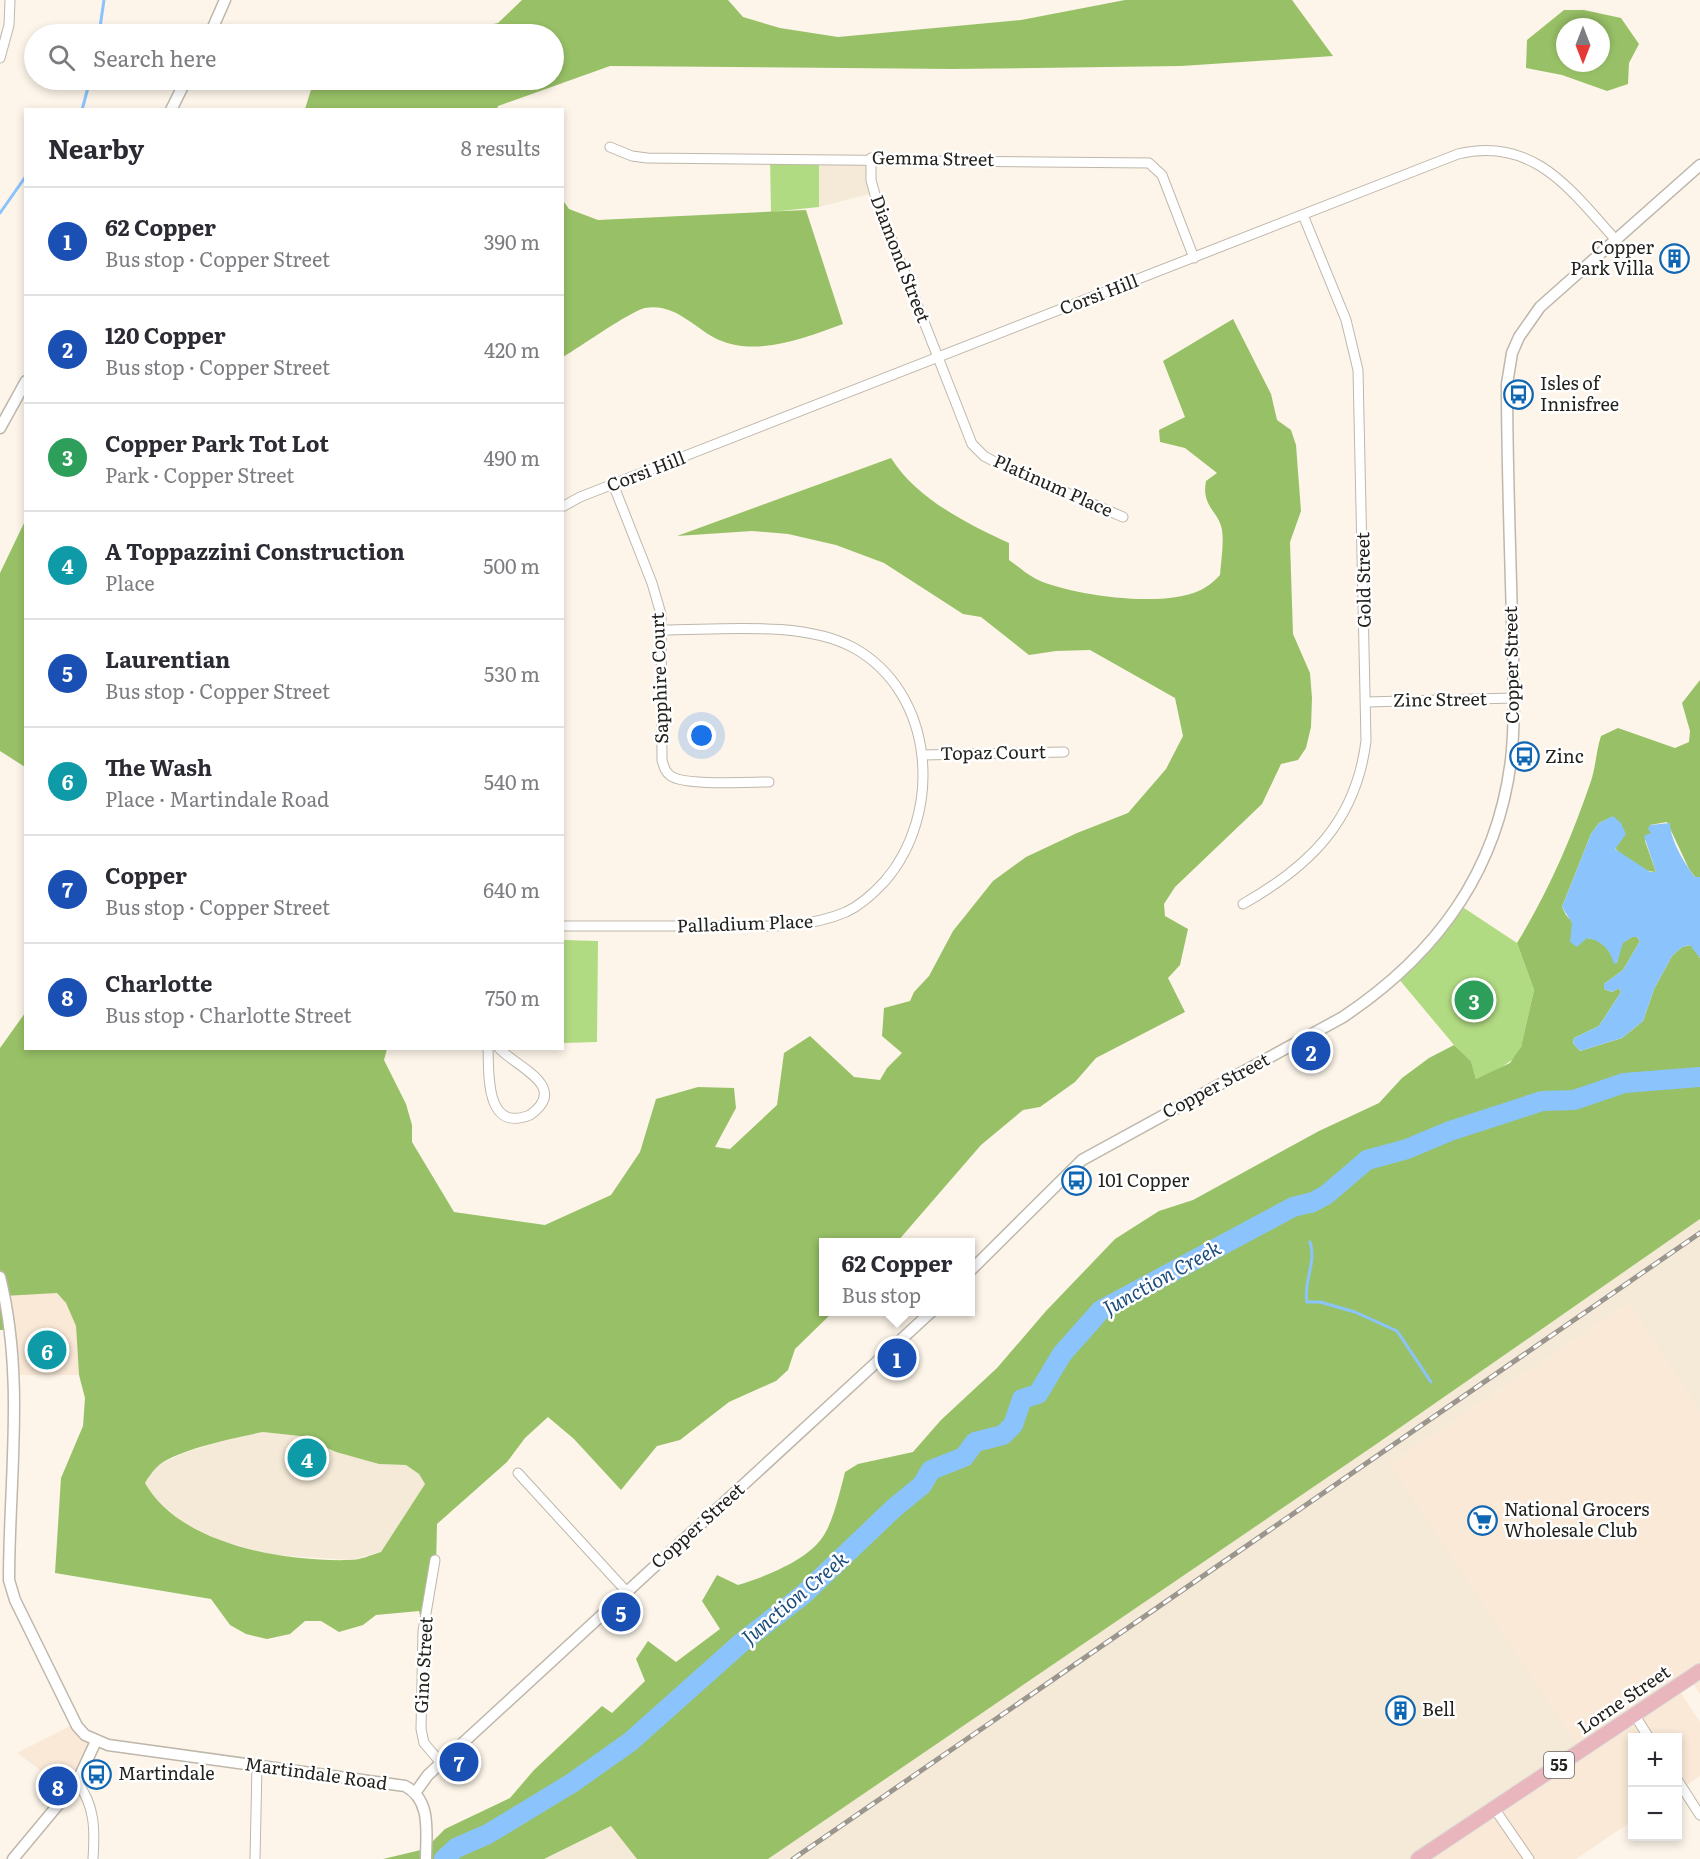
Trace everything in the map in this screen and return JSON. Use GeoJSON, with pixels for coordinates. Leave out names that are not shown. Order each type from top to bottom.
{"type":"FeatureCollection","features":[{"type":"Feature","properties":{"kind":"main road","name":"Lorne Street"},"geometry":{"type":"LineString","coordinates":[[1418,1859],[1700,1671]]}},
{"type":"Feature","properties":{"kind":"street"},"geometry":{"type":"LineString","coordinates":[[0,58],[9,25],[10,0]]}},
{"type":"Feature","properties":{"kind":"street"},"geometry":{"type":"LineString","coordinates":[[214,24],[225,0]]}},
{"type":"Feature","properties":{"kind":"street"},"geometry":{"type":"LineString","coordinates":[[172,108],[181,90]]}},
{"type":"Feature","properties":{"kind":"street","name":"Gemma Street"},"geometry":{"type":"LineString","coordinates":[[610,147],[633,156],[647,158],[871,158],[1149,163],[1162,175],[1194,258]]}},
{"type":"Feature","properties":{"kind":"street","name":"Corsi Hill"},"geometry":{"type":"LineString","coordinates":[[564,506],[613,484],[1458,154],[1490,150],[1521,156],[1544,167],[1565,184],[1615,239]]}},
{"type":"Feature","properties":{"kind":"street","name":"Diamond Street"},"geometry":{"type":"LineString","coordinates":[[871,158],[871,180],[877,202],[938,358]]}},
{"type":"Feature","properties":{"kind":"street","name":"Copper Street"},"geometry":{"type":"LineString","coordinates":[[975,1266],[1082,1160],[1343,1017],[1386,986],[1426,949],[1444,928],[1469,889],[1493,837],[1509,777],[1514,698],[1508,370],[1519,337],[1534,315],[1615,239],[1700,165]]}},
{"type":"Feature","properties":{"kind":"street","name":"Gold Street"},"geometry":{"type":"LineString","coordinates":[[1243,903],[1306,862],[1335,826],[1350,801],[1362,764],[1367,732],[1358,370],[1346,320],[1303,215]]}},
{"type":"Feature","properties":{"kind":"street","name":"Platinum Place"},"geometry":{"type":"LineString","coordinates":[[938,358],[968,436],[976,450],[995,462],[1123,517]]}},
{"type":"Feature","properties":{"kind":"street"},"geometry":{"type":"LineString","coordinates":[[0,428],[24,385]]}},
{"type":"Feature","properties":{"kind":"street","name":"Sapphire Court"},"geometry":{"type":"LineString","coordinates":[[613,484],[652,583],[662,630],[662,760],[664,770],[671,777],[689,781],[770,782]]}},
{"type":"Feature","properties":{"kind":"street","name":"Palladium Place"},"geometry":{"type":"LineString","coordinates":[[564,926],[772,926],[819,923],[849,911],[874,893],[898,866],[912,839],[919,814],[922,755],[919,736],[911,713],[892,681],[871,660],[838,641],[803,631],[662,630]]}},
{"type":"Feature","properties":{"kind":"street","name":"Zinc Street"},"geometry":{"type":"LineString","coordinates":[[1367,702],[1514,698]]}},
{"type":"Feature","properties":{"kind":"street","name":"Topaz Court"},"geometry":{"type":"LineString","coordinates":[[922,755],[1064,752]]}},
{"type":"Feature","properties":{"kind":"street"},"geometry":{"type":"LineString","coordinates":[[488,1050],[491,1100],[505,1115],[519,1118],[530,1115],[542,1102],[542,1085],[534,1073],[507,1058],[501,1050]]}},
{"type":"Feature","properties":{"kind":"street"},"geometry":{"type":"LineString","coordinates":[[0,1277],[10,1330],[15,1399],[9,1565],[11,1590],[70,1714],[86,1735],[96,1741],[77,1782],[14,1859]]}},
{"type":"Feature","properties":{"kind":"street","name":"Copper Street"},"geometry":{"type":"LineString","coordinates":[[415,1793],[428,1775],[926,1316]]}},
{"type":"Feature","properties":{"kind":"street"},"geometry":{"type":"LineString","coordinates":[[518,1473],[626,1591]]}},
{"type":"Feature","properties":{"kind":"street","name":"Gino Street"},"geometry":{"type":"LineString","coordinates":[[435,1560],[423,1631],[421,1729],[424,1743],[442,1764]]}},
{"type":"Feature","properties":{"kind":"street"},"geometry":{"type":"LineString","coordinates":[[1634,1714],[1646,1733]]}},
{"type":"Feature","properties":{"kind":"street","name":"Martindale Road"},"geometry":{"type":"LineString","coordinates":[[96,1741],[405,1786],[415,1793]]}},
{"type":"Feature","properties":{"kind":"street"},"geometry":{"type":"LineString","coordinates":[[255,1859],[257,1766]]}},
{"type":"Feature","properties":{"kind":"street"},"geometry":{"type":"LineString","coordinates":[[77,1782],[86,1794],[93,1816],[93,1859]]}},
{"type":"Feature","properties":{"kind":"street"},"geometry":{"type":"LineString","coordinates":[[1681,1787],[1700,1815]]}},
{"type":"Feature","properties":{"kind":"street"},"geometry":{"type":"LineString","coordinates":[[415,1793],[424,1809],[426,1859]]}},
{"type":"Feature","properties":{"kind":"street"},"geometry":{"type":"LineString","coordinates":[[1494,1808],[1529,1859]]}},
{"type":"Feature","properties":{"kind":"shaded area"},"geometry":{"type":"Polygon","coordinates":[[[819,159],[870,159],[873,193],[819,207],[819,159]]]}},
{"type":"Feature","properties":{"kind":"shaded area"},"geometry":{"type":"Polygon","coordinates":[[[1700,1219],[1700,1413],[1629,1303],[1389,1464],[1581,1750],[1419,1859],[768,1859],[1375,1445],[1700,1219]]]}},
{"type":"Feature","properties":{"kind":"shaded area"},"geometry":{"type":"Polygon","coordinates":[[[57,1292],[66,1303],[76,1326],[79,1375],[13,1375],[3,1296],[57,1292]]]}},
{"type":"Feature","properties":{"kind":"shaded area"},"geometry":{"type":"Polygon","coordinates":[[[1629,1303],[1700,1413],[1700,1694],[1690,1679],[1677,1687],[1700,1722],[1700,1776],[1682,1788],[1682,1733],[1628,1733],[1628,1824],[1576,1859],[1423,1859],[1389,1464],[1629,1303]]]}},
{"type":"Feature","properties":{"kind":"shaded area"},"geometry":{"type":"Polygon","coordinates":[[[263,1432],[300,1436],[336,1452],[379,1464],[406,1465],[419,1474],[425,1484],[381,1552],[351,1560],[275,1555],[224,1542],[182,1522],[152,1495],[145,1483],[157,1466],[184,1453],[225,1440],[263,1432]]]}},
{"type":"Feature","properties":{"kind":"shaded area"},"geometry":{"type":"Polygon","coordinates":[[[74,1724],[95,1742],[69,1791],[17,1753],[74,1724]]]}},
{"type":"Feature","properties":{"kind":"shaded area"},"geometry":{"type":"Polygon","coordinates":[[[612,1826],[637,1859],[544,1859],[612,1826]]]}},
{"type":"Feature","properties":{"kind":"green space"},"geometry":{"type":"Polygon","coordinates":[[[522,0],[728,0],[743,17],[780,28],[838,37],[1021,20],[1125,0],[1292,0],[1333,56],[1181,66],[953,69],[610,66],[564,82],[564,24],[493,24],[498,23],[522,0]]]}},
{"type":"Feature","properties":{"kind":"green space"},"geometry":{"type":"Polygon","coordinates":[[[1564,10],[1584,10],[1621,18],[1639,44],[1629,63],[1628,84],[1607,91],[1562,75],[1526,68],[1527,40],[1564,10]]]}},
{"type":"Feature","properties":{"kind":"green space"},"geometry":{"type":"Polygon","coordinates":[[[311,90],[543,90],[497,108],[305,108],[311,90]]]}},
{"type":"Feature","properties":{"kind":"green space"},"geometry":{"type":"Polygon","coordinates":[[[770,159],[819,159],[819,207],[771,212],[770,159]]]}},
{"type":"Feature","properties":{"kind":"green space"},"geometry":{"type":"Polygon","coordinates":[[[564,202],[569,209],[598,220],[806,210],[843,324],[782,343],[750,346],[734,345],[719,340],[675,313],[656,307],[645,308],[564,356],[564,202]]]}},
{"type":"Feature","properties":{"kind":"green space"},"geometry":{"type":"Polygon","coordinates":[[[1233,319],[1271,394],[1277,420],[1291,430],[1296,445],[1301,511],[1290,542],[1293,634],[1310,673],[1312,698],[1311,727],[1306,748],[1298,760],[1281,764],[1262,804],[1175,887],[1164,904],[1165,916],[1188,929],[1180,965],[1168,978],[1185,1012],[1096,1058],[1075,1082],[1040,1107],[1023,1110],[981,1145],[900,1238],[819,1238],[819,1316],[829,1316],[795,1349],[788,1370],[776,1381],[729,1402],[680,1440],[657,1446],[621,1490],[574,1439],[548,1417],[525,1438],[507,1462],[437,1524],[436,1568],[424,1631],[419,1611],[376,1615],[363,1625],[339,1632],[321,1621],[305,1621],[290,1634],[267,1639],[246,1634],[230,1625],[211,1599],[55,1573],[61,1478],[83,1426],[85,1398],[79,1375],[76,1326],[66,1303],[57,1293],[4,1296],[9,1330],[0,1330],[0,1048],[24,1014],[24,1050],[387,1050],[384,1060],[406,1104],[412,1125],[412,1142],[454,1212],[545,1225],[611,1195],[640,1152],[656,1099],[698,1087],[734,1088],[736,1108],[715,1147],[730,1149],[777,1105],[784,1053],[810,1036],[854,1077],[880,1080],[887,1068],[902,1053],[882,1036],[884,1008],[910,1001],[914,992],[929,976],[953,931],[993,881],[1026,857],[1077,833],[1128,813],[1166,769],[1183,736],[1175,698],[1090,650],[1029,655],[981,617],[963,614],[884,563],[836,545],[788,534],[752,531],[677,536],[891,458],[914,486],[928,498],[976,527],[1009,543],[1009,560],[1036,579],[1073,591],[1122,598],[1170,598],[1191,594],[1206,587],[1220,575],[1223,547],[1222,530],[1218,518],[1208,503],[1205,490],[1206,481],[1217,473],[1185,448],[1160,442],[1159,430],[1185,417],[1163,361],[1233,319]],[[263,1432],[206,1445],[176,1455],[164,1461],[145,1483],[161,1504],[183,1521],[208,1535],[236,1546],[295,1558],[324,1560],[354,1560],[381,1552],[425,1484],[419,1474],[406,1465],[379,1464],[336,1452],[300,1436],[263,1432]]]}},
{"type":"Feature","properties":{"kind":"green space"},"geometry":{"type":"Polygon","coordinates":[[[24,523],[24,766],[0,751],[0,573],[24,523]]]}},
{"type":"Feature","properties":{"kind":"green space"},"geometry":{"type":"Polygon","coordinates":[[[1700,680],[1700,877],[1695,877],[1689,869],[1667,822],[1650,825],[1651,833],[1645,841],[1656,872],[1645,870],[1634,864],[1615,848],[1622,839],[1612,817],[1599,823],[1591,834],[1562,907],[1566,915],[1587,938],[1597,940],[1606,947],[1617,963],[1622,943],[1632,937],[1637,937],[1640,941],[1623,970],[1604,984],[1604,989],[1612,992],[1619,988],[1621,992],[1599,1026],[1574,1038],[1573,1043],[1580,1051],[1622,1038],[1643,1021],[1654,989],[1672,956],[1682,947],[1691,945],[1700,958],[1700,1219],[1375,1445],[768,1859],[637,1859],[611,1826],[544,1859],[383,1859],[425,1849],[445,1829],[510,1798],[534,1770],[602,1706],[612,1713],[645,1681],[636,1659],[648,1641],[676,1662],[720,1629],[702,1601],[717,1575],[738,1585],[760,1578],[806,1554],[822,1538],[830,1524],[845,1472],[858,1464],[913,1452],[941,1420],[997,1368],[1046,1311],[1115,1239],[1159,1211],[1193,1200],[1319,1131],[1379,1103],[1402,1078],[1429,1058],[1454,1045],[1471,1061],[1476,1079],[1510,1063],[1521,1047],[1534,990],[1517,943],[1549,884],[1576,823],[1591,781],[1601,736],[1618,728],[1675,748],[1689,742],[1690,731],[1682,703],[1700,680]]]}},
{"type":"Feature","properties":{"kind":"green space"},"geometry":{"type":"Polygon","coordinates":[[[1461,906],[1517,943],[1534,990],[1521,1047],[1515,1058],[1496,1071],[1476,1079],[1471,1061],[1454,1045],[1398,978],[1461,906]]]}},
{"type":"Feature","properties":{"kind":"green space"},"geometry":{"type":"Polygon","coordinates":[[[564,940],[598,941],[597,1042],[564,1043],[564,940]]]}},
{"type":"Feature","properties":{"kind":"water"},"geometry":{"type":"Polygon","coordinates":[[[1613,816],[1621,823],[1626,834],[1615,849],[1650,872],[1656,872],[1644,836],[1651,833],[1648,829],[1650,825],[1670,823],[1672,837],[1683,859],[1695,877],[1700,877],[1700,958],[1690,945],[1682,947],[1672,956],[1654,989],[1643,1021],[1622,1038],[1580,1051],[1573,1043],[1574,1038],[1599,1026],[1621,992],[1619,988],[1612,992],[1604,989],[1604,984],[1623,970],[1640,941],[1637,937],[1632,937],[1623,943],[1617,963],[1614,964],[1608,950],[1597,941],[1587,938],[1577,947],[1570,942],[1572,923],[1562,907],[1591,834],[1599,823],[1613,816]]]}},
{"type":"Feature","properties":{"kind":"waterway"},"geometry":{"type":"LineString","coordinates":[[100,24],[104,0]]}},
{"type":"Feature","properties":{"kind":"waterway"},"geometry":{"type":"LineString","coordinates":[[83,108],[87,90]]}},
{"type":"Feature","properties":{"kind":"waterway"},"geometry":{"type":"LineString","coordinates":[[0,213],[24,179]]}},
{"type":"Feature","properties":{"kind":"waterway","name":"Junction Creek"},"geometry":{"type":"LineString","coordinates":[[444,1859],[456,1848],[488,1834],[572,1783],[630,1742],[741,1643],[804,1594],[893,1509],[922,1485],[931,1470],[964,1457],[975,1442],[1003,1435],[1013,1425],[1022,1399],[1038,1394],[1062,1354],[1101,1310],[1293,1207],[1313,1202],[1326,1195],[1367,1160],[1407,1149],[1450,1131],[1542,1101],[1574,1100],[1624,1083],[1700,1077]]}},
{"type":"Feature","properties":{"kind":"waterway"},"geometry":{"type":"LineString","coordinates":[[1312,1212],[1313,1202]]}},
{"type":"Feature","properties":{"kind":"waterway"},"geometry":{"type":"LineString","coordinates":[[1310,1242],[1312,1257],[1306,1294],[1307,1302],[1320,1302],[1355,1312],[1397,1331],[1431,1382]]}},
{"type":"Feature","properties":{"kind":"railway"},"geometry":{"type":"LineString","coordinates":[[793,1859],[1700,1233]]}},
{"type":"Feature","properties":{"kind":"place","name":"Copper Park Villa"},"geometry":{"type":"Point","coordinates":[1675,258]}},
{"type":"Feature","properties":{"kind":"place","name":"Isles of Innisfree"},"geometry":{"type":"Point","coordinates":[1519,394]}},
{"type":"Feature","properties":{"kind":"place","name":"Zinc"},"geometry":{"type":"Point","coordinates":[1524,757]}},
{"type":"Feature","properties":{"kind":"place","name":"Copper Park Tot Lot"},"geometry":{"type":"Point","coordinates":[1474,1000]}},
{"type":"Feature","properties":{"kind":"place","name":"120 Copper"},"geometry":{"type":"Point","coordinates":[1311,1051]}},
{"type":"Feature","properties":{"kind":"place","name":"101 Copper"},"geometry":{"type":"Point","coordinates":[1077,1181]}},
{"type":"Feature","properties":{"kind":"place","name":"The Wash"},"geometry":{"type":"Point","coordinates":[47,1350]}},
{"type":"Feature","properties":{"kind":"place","name":"62 Copper"},"geometry":{"type":"Point","coordinates":[897,1358]}},
{"type":"Feature","properties":{"kind":"place","name":"A Toppazzini Construction"},"geometry":{"type":"Point","coordinates":[307,1458]}},
{"type":"Feature","properties":{"kind":"place","name":"National Grocers Wholesale Club"},"geometry":{"type":"Point","coordinates":[1483,1520]}},
{"type":"Feature","properties":{"kind":"place","name":"Laurentian"},"geometry":{"type":"Point","coordinates":[621,1612]}},
{"type":"Feature","properties":{"kind":"place","name":"Bell"},"geometry":{"type":"Point","coordinates":[1401,1710]}},
{"type":"Feature","properties":{"kind":"place","name":"Copper"},"geometry":{"type":"Point","coordinates":[459,1762]}},
{"type":"Feature","properties":{"kind":"place","name":"Martindale"},"geometry":{"type":"Point","coordinates":[97,1774]}},
{"type":"Feature","properties":{"kind":"place","name":"Charlotte"},"geometry":{"type":"Point","coordinates":[58,1786]}}]}
